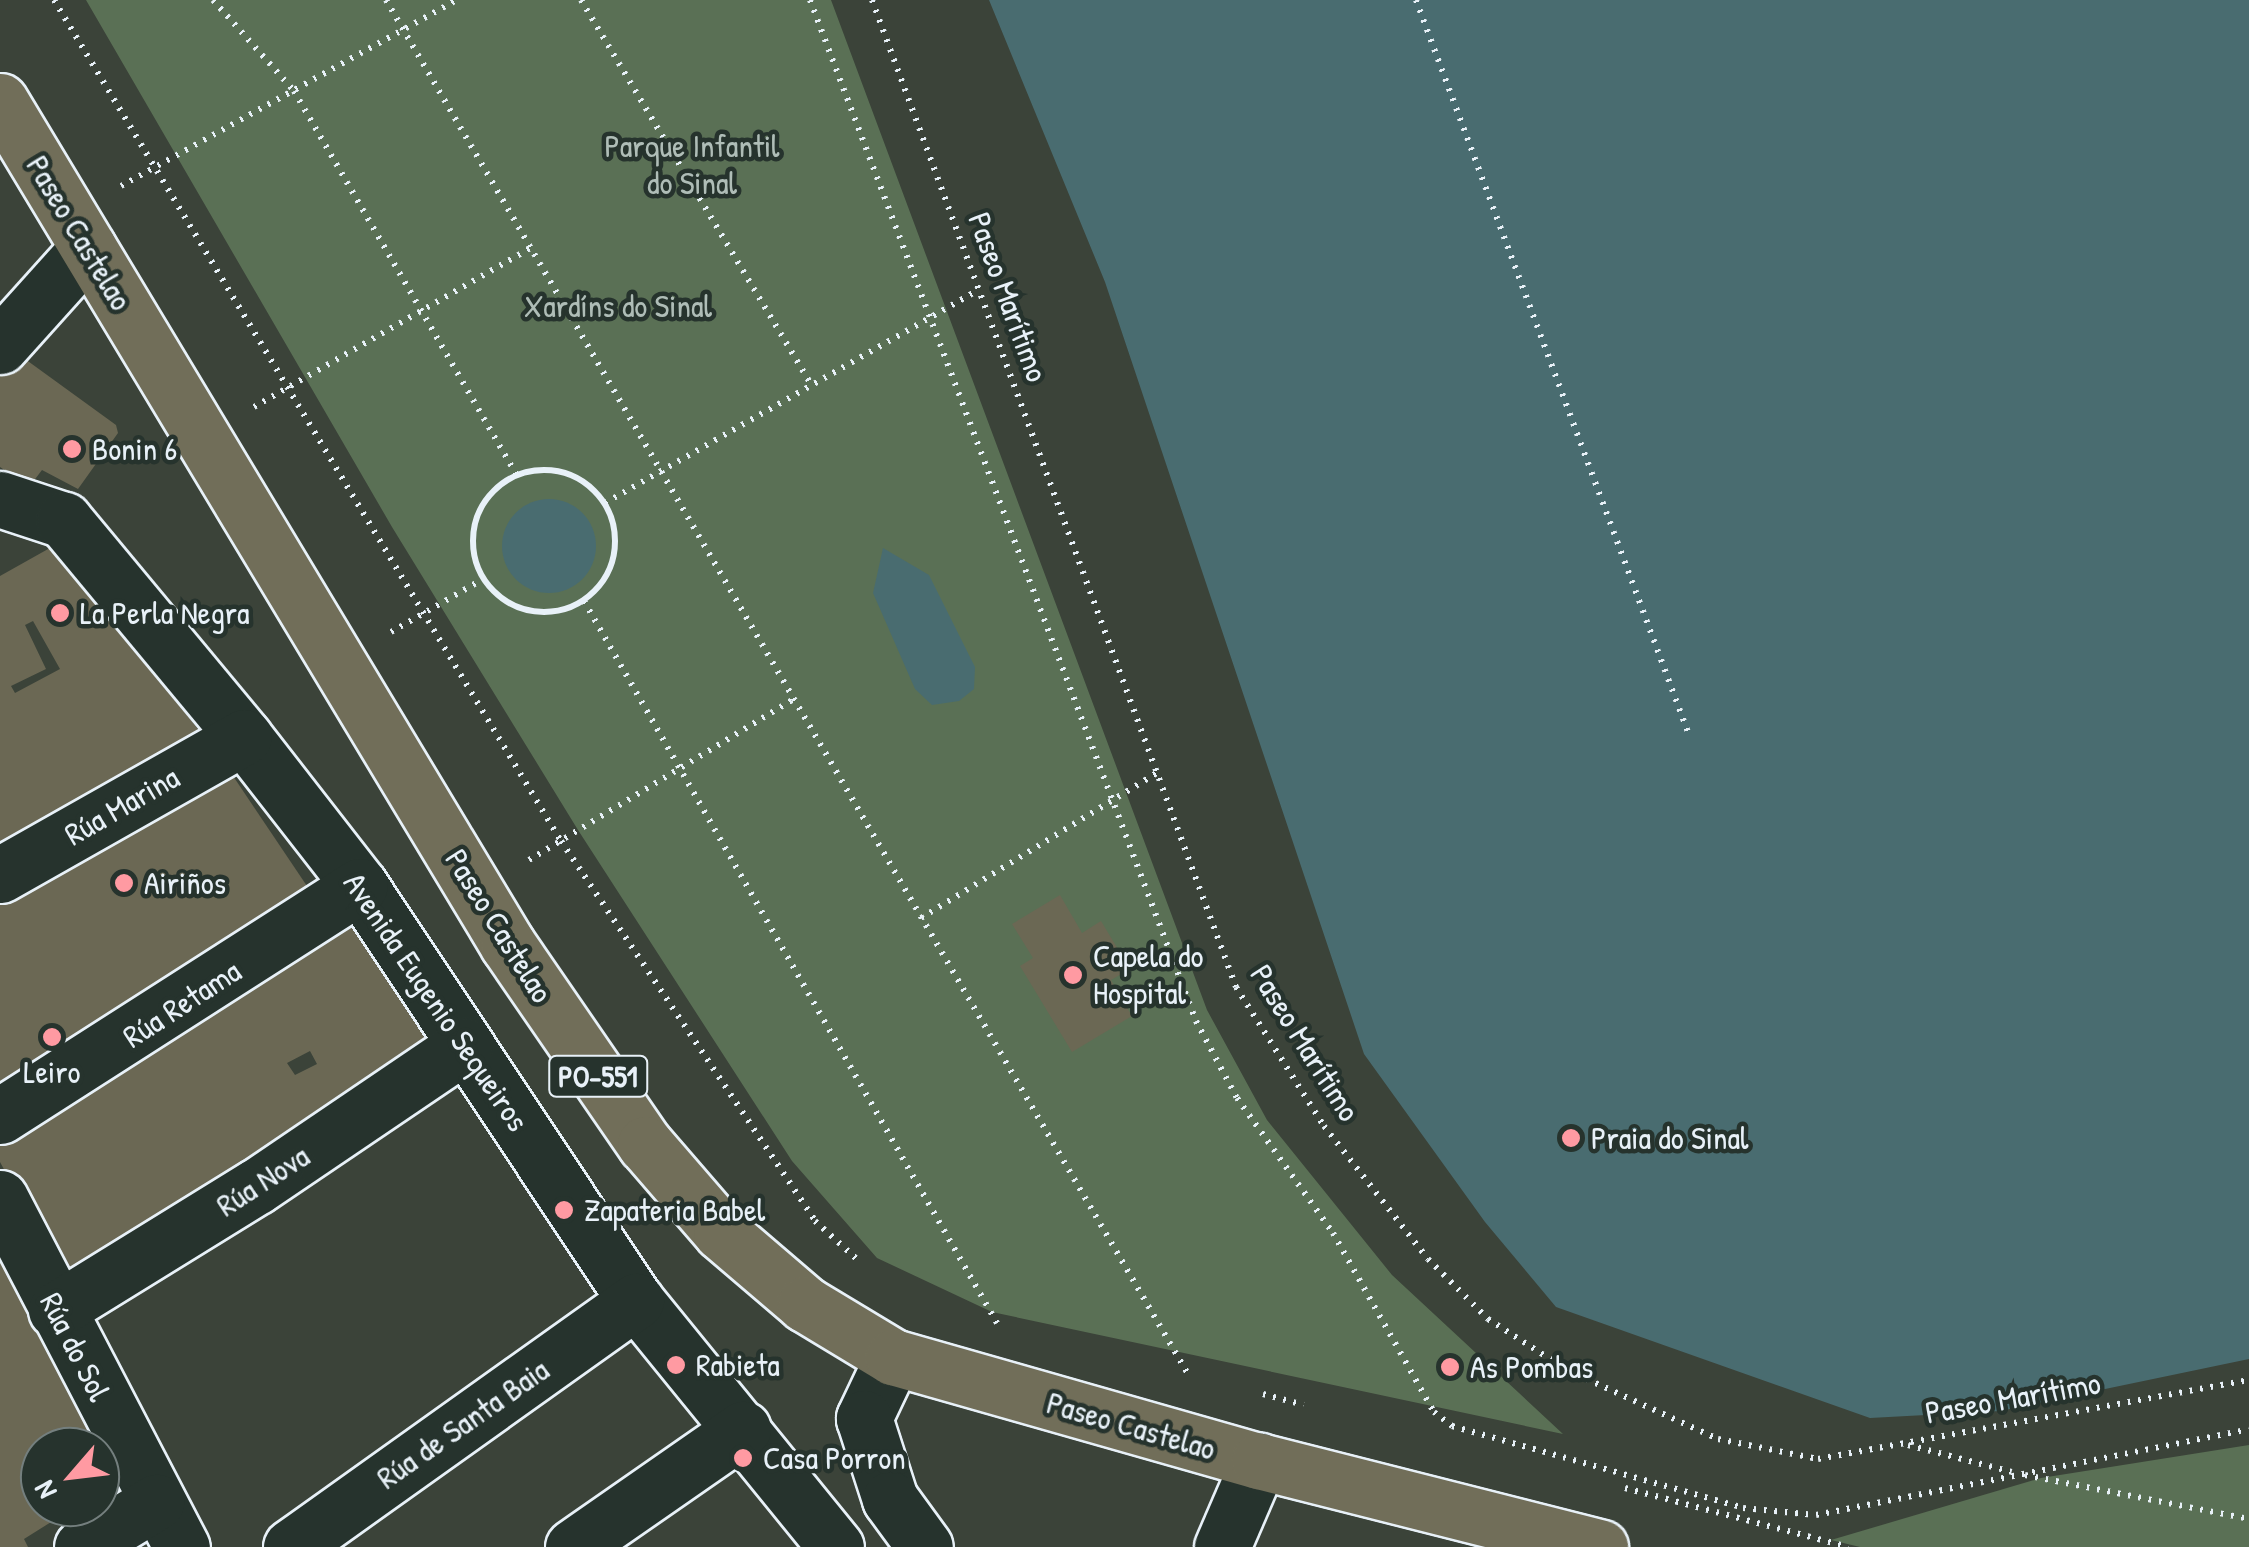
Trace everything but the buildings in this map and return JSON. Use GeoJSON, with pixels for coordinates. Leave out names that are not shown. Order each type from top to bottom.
{"type":"FeatureCollection","features":[{"type":"Feature","properties":{"kind":"main road","name":"Paseo Castelao"},"geometry":{"type":"LineString","coordinates":[[0,101],[476,892],[645,1144],[721,1232],[804,1304],[893,1357],[1258,1461],[1600,1547]]}},
{"type":"Feature","properties":{"kind":"street"},"geometry":{"type":"LineString","coordinates":[[0,346],[78,232]]}},
{"type":"Feature","properties":{"kind":"street","name":"Avenida Eugenio Sequeiros"},"geometry":{"type":"LineString","coordinates":[[0,499],[64,520],[244,737],[360,886],[636,1301],[834,1546]]}},
{"type":"Feature","properties":{"kind":"street","name":"Rúa Marina"},"geometry":{"type":"LineString","coordinates":[[0,874],[244,737]]}},
{"type":"Feature","properties":{"kind":"street","name":"Rúa Retama"},"geometry":{"type":"LineString","coordinates":[[0,1116],[360,886]]}},
{"type":"Feature","properties":{"kind":"street","name":"Rúa Nova"},"geometry":{"type":"LineString","coordinates":[[56,1310],[257,1186],[465,1045]]}},
{"type":"Feature","properties":{"kind":"street","name":"Rúa do Sol"},"geometry":{"type":"LineString","coordinates":[[0,1198],[169,1525]]}},
{"type":"Feature","properties":{"kind":"street","name":"Rúa de Santa Baia"},"geometry":{"type":"LineString","coordinates":[[290,1547],[636,1301]]}},
{"type":"Feature","properties":{"kind":"street"},"geometry":{"type":"LineString","coordinates":[[893,1357],[864,1418],[890,1500],[925,1547]]}},
{"type":"Feature","properties":{"kind":"street"},"geometry":{"type":"LineString","coordinates":[[574,1547],[743,1429]]}},
{"type":"Feature","properties":{"kind":"street"},"geometry":{"type":"LineString","coordinates":[[1222,1547],[1258,1461]]}},
{"type":"Feature","properties":{"kind":"street"},"geometry":{"type":"LineString","coordinates":[[82,1547],[169,1525]]}},
{"type":"Feature","properties":{"kind":"path"},"geometry":{"type":"LineString","coordinates":[[54,0],[561,840],[815,1221],[868,1270]]}},
{"type":"Feature","properties":{"kind":"path"},"geometry":{"type":"LineString","coordinates":[[213,0],[294,91],[516,475]]}},
{"type":"Feature","properties":{"kind":"path"},"geometry":{"type":"LineString","coordinates":[[386,0],[1188,1374]]}},
{"type":"Feature","properties":{"kind":"path"},"geometry":{"type":"LineString","coordinates":[[78,232],[155,168],[457,0]]}},
{"type":"Feature","properties":{"kind":"path"},"geometry":{"type":"LineString","coordinates":[[581,0],[811,384]]}},
{"type":"Feature","properties":{"kind":"path"},"geometry":{"type":"LineString","coordinates":[[810,0],[1196,1020],[1238,1098],[1333,1232],[1434,1412],[1452,1426],[1744,1508],[1816,1515],[2249,1429]]}},
{"type":"Feature","properties":{"kind":"path","name":"Paseo Marítimo"},"geometry":{"type":"LineString","coordinates":[[874,0],[1236,987],[1276,1055],[1428,1258],[1488,1320],[1567,1370],[1718,1439],[1818,1460],[2249,1380]]}},
{"type":"Feature","properties":{"kind":"path"},"geometry":{"type":"LineString","coordinates":[[1416,0],[1690,735]]}},
{"type":"Feature","properties":{"kind":"path"},"geometry":{"type":"LineString","coordinates":[[202,437],[530,248]]}},
{"type":"Feature","properties":{"kind":"path"},"geometry":{"type":"LineString","coordinates":[[605,503],[928,314],[979,290]]}},
{"type":"Feature","properties":{"kind":"path"},"geometry":{"type":"LineString","coordinates":[[556,471],[575,477],[605,503],[614,550],[602,583],[584,601],[542,612],[521,608],[485,578],[473,547],[476,520],[496,488],[516,475],[556,471]]}},
{"type":"Feature","properties":{"kind":"path"},"geometry":{"type":"LineString","coordinates":[[337,662],[485,578]]}},
{"type":"Feature","properties":{"kind":"path"},"geometry":{"type":"LineString","coordinates":[[584,601],[997,1324]]}},
{"type":"Feature","properties":{"kind":"path"},"geometry":{"type":"LineString","coordinates":[[476,892],[794,699]]}},
{"type":"Feature","properties":{"kind":"path"},"geometry":{"type":"LineString","coordinates":[[921,918],[1157,773]]}},
{"type":"Feature","properties":{"kind":"path"},"geometry":{"type":"LineString","coordinates":[[986,1322],[1016,1330]]}},
{"type":"Feature","properties":{"kind":"path"},"geometry":{"type":"LineString","coordinates":[[1169,1370],[1207,1380]]}},
{"type":"Feature","properties":{"kind":"path"},"geometry":{"type":"LineString","coordinates":[[1245,1389],[1321,1409]]}},
{"type":"Feature","properties":{"kind":"path"},"geometry":{"type":"LineString","coordinates":[[1903,1444],[2017,1473],[2249,1519]]}},
{"type":"Feature","properties":{"kind":"path"},"geometry":{"type":"LineString","coordinates":[[1604,1483],[1848,1547]]}},
{"type":"Feature","properties":{"kind":"green space","name":"Xardíns do Sinal"},"geometry":{"type":"Polygon","coordinates":[[[86,0],[831,0],[1207,1010],[1267,1120],[1392,1275],[1563,1434],[992,1312],[877,1258],[792,1161],[578,830],[392,527],[86,0]]]}},
{"type":"Feature","properties":{"kind":"green space"},"geometry":{"type":"Polygon","coordinates":[[[2249,1445],[2249,1547],[1860,1547],[1831,1540],[2041,1478],[2249,1445]]]}},
{"type":"Feature","properties":{"kind":"water"},"geometry":{"type":"Polygon","coordinates":[[[989,0],[2249,0],[2249,1359],[2000,1411],[1870,1418],[1556,1307],[1485,1222],[1364,1054],[1105,282],[989,0]]]}},
{"type":"Feature","properties":{"kind":"water"},"geometry":{"type":"Polygon","coordinates":[[[549,499],[567,503],[582,513],[592,528],[596,546],[592,564],[582,579],[567,589],[549,593],[531,589],[516,579],[506,564],[502,546],[506,528],[516,513],[531,503],[549,499]]]}},
{"type":"Feature","properties":{"kind":"water"},"geometry":{"type":"Polygon","coordinates":[[[883,548],[929,575],[975,667],[974,689],[959,701],[932,705],[915,689],[873,593],[883,548]]]}},
{"type":"Feature","properties":{"kind":"place","name":"Bonin 6"},"geometry":{"type":"Point","coordinates":[72,449]}},
{"type":"Feature","properties":{"kind":"place","name":"La Perla Negra"},"geometry":{"type":"Point","coordinates":[60,613]}},
{"type":"Feature","properties":{"kind":"place","name":"Airiños"},"geometry":{"type":"Point","coordinates":[124,883]}},
{"type":"Feature","properties":{"kind":"place","name":"Capela do Hospital"},"geometry":{"type":"Point","coordinates":[1073,975]}},
{"type":"Feature","properties":{"kind":"place","name":"Leiro"},"geometry":{"type":"Point","coordinates":[52,1037]}},
{"type":"Feature","properties":{"kind":"place","name":"Praia do Sinal"},"geometry":{"type":"Point","coordinates":[1571,1138]}},
{"type":"Feature","properties":{"kind":"place","name":"Zapateria Babel"},"geometry":{"type":"Point","coordinates":[564,1210]}},
{"type":"Feature","properties":{"kind":"place","name":"Rabieta"},"geometry":{"type":"Point","coordinates":[676,1365]}},
{"type":"Feature","properties":{"kind":"place","name":"As Pombas"},"geometry":{"type":"Point","coordinates":[1450,1367]}},
{"type":"Feature","properties":{"kind":"place","name":"Casa Porron"},"geometry":{"type":"Point","coordinates":[743,1458]}},
{"type":"Feature","properties":{"kind":"park label","name":"Parque Infantil do Sinal"},"geometry":{"type":"Point","coordinates":[692,166]}}]}
